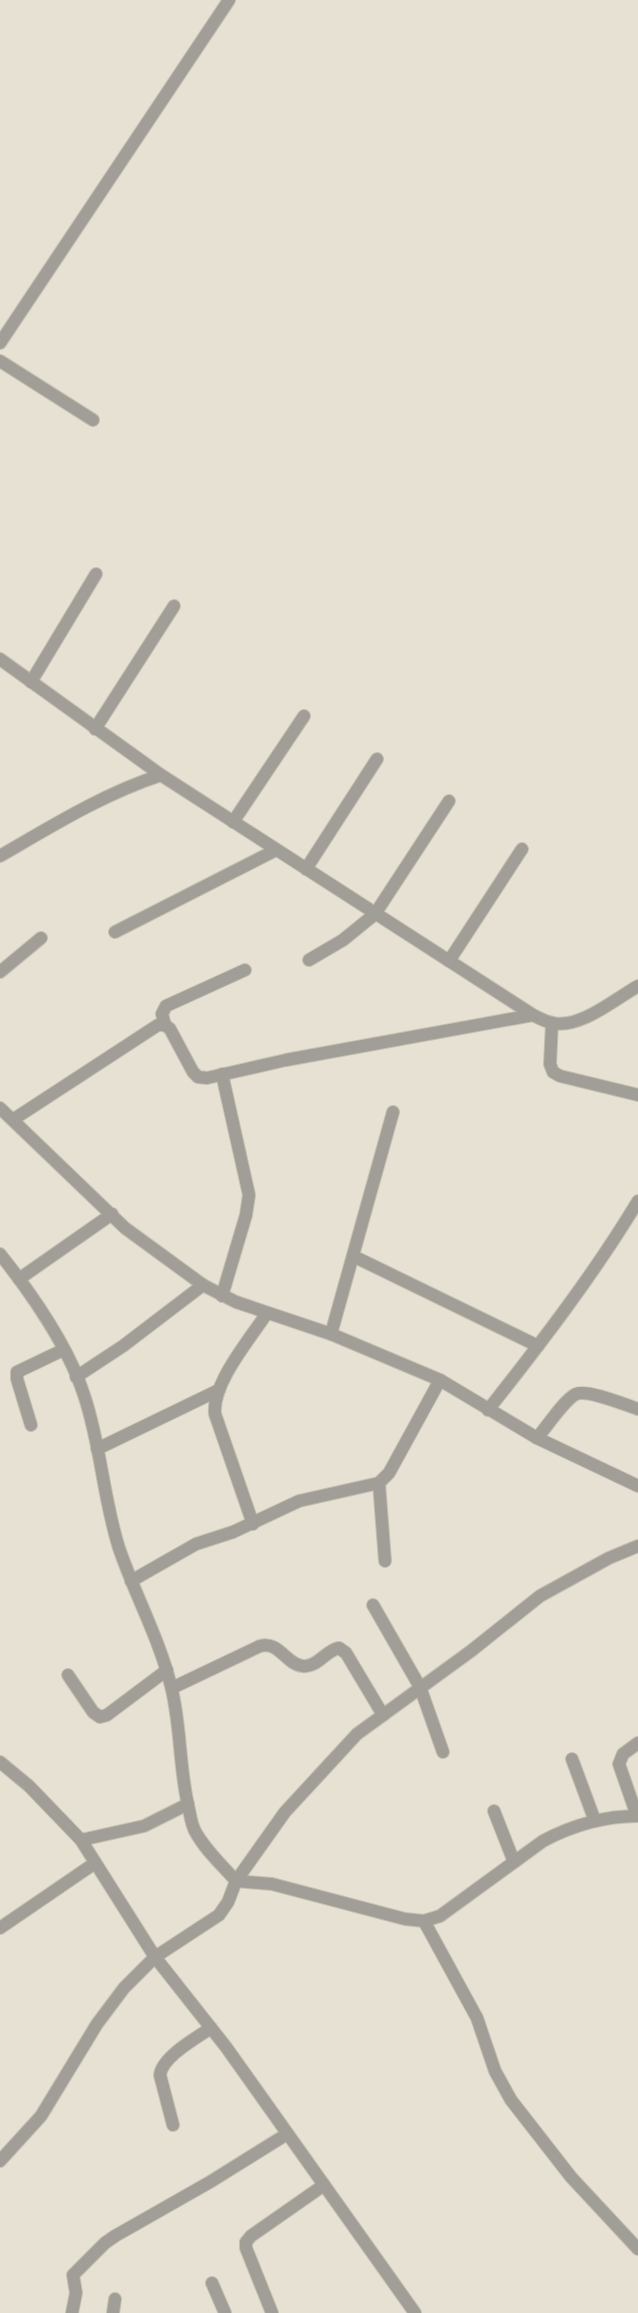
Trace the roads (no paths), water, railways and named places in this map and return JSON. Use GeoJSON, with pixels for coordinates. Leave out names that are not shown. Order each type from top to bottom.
{"type":"FeatureCollection","features":[{"type":"Feature","properties":{"kind":"street"},"geometry":{"type":"LineString","coordinates":[[0,343],[229,0]]}},
{"type":"Feature","properties":{"kind":"street"},"geometry":{"type":"LineString","coordinates":[[0,361],[93,420]]}},
{"type":"Feature","properties":{"kind":"street"},"geometry":{"type":"LineString","coordinates":[[31,682],[96,574]]}},
{"type":"Feature","properties":{"kind":"street"},"geometry":{"type":"LineString","coordinates":[[95,729],[174,606]]}},
{"type":"Feature","properties":{"kind":"street"},"geometry":{"type":"LineString","coordinates":[[0,659],[95,729],[161,775],[533,1015],[552,1023],[566,1024],[579,1021],[638,986]]}},
{"type":"Feature","properties":{"kind":"street"},"geometry":{"type":"LineString","coordinates":[[233,822],[304,716]]}},
{"type":"Feature","properties":{"kind":"street"},"geometry":{"type":"LineString","coordinates":[[306,869],[378,758]]}},
{"type":"Feature","properties":{"kind":"street"},"geometry":{"type":"LineString","coordinates":[[0,856],[78,811],[139,782],[161,775]]}},
{"type":"Feature","properties":{"kind":"street"},"geometry":{"type":"LineString","coordinates":[[309,960],[343,940],[376,914],[449,801]]}},
{"type":"Feature","properties":{"kind":"street"},"geometry":{"type":"LineString","coordinates":[[449,961],[522,849]]}},
{"type":"Feature","properties":{"kind":"street"},"geometry":{"type":"LineString","coordinates":[[115,932],[276,850]]}},
{"type":"Feature","properties":{"kind":"street"},"geometry":{"type":"LineString","coordinates":[[0,972],[41,938]]}},
{"type":"Feature","properties":{"kind":"street"},"geometry":{"type":"LineString","coordinates":[[165,1025],[162,1014],[166,1006],[245,970]]}},
{"type":"Feature","properties":{"kind":"street"},"geometry":{"type":"LineString","coordinates":[[14,1119],[158,1024],[165,1025],[170,1029],[193,1072],[198,1077],[206,1078],[286,1060],[533,1015]]}},
{"type":"Feature","properties":{"kind":"street"},"geometry":{"type":"LineString","coordinates":[[552,1023],[550,1064],[552,1072],[560,1076],[638,1095]]}},
{"type":"Feature","properties":{"kind":"street"},"geometry":{"type":"LineString","coordinates":[[222,1074],[249,1195],[246,1215],[222,1296]]}},
{"type":"Feature","properties":{"kind":"street"},"geometry":{"type":"LineString","coordinates":[[0,1108],[14,1119],[125,1228],[203,1285],[222,1296],[267,1313],[331,1334],[440,1380],[537,1438],[638,1486]]}},
{"type":"Feature","properties":{"kind":"street"},"geometry":{"type":"LineString","coordinates":[[331,1334],[393,1112]]}},
{"type":"Feature","properties":{"kind":"street"},"geometry":{"type":"LineString","coordinates":[[488,1410],[538,1346],[604,1254],[638,1201]]}},
{"type":"Feature","properties":{"kind":"street"},"geometry":{"type":"LineString","coordinates":[[20,1279],[112,1214]]}},
{"type":"Feature","properties":{"kind":"street"},"geometry":{"type":"LineString","coordinates":[[0,1254],[20,1279],[63,1350],[84,1394],[97,1449],[111,1521],[131,1581],[167,1670],[172,1688],[188,1804],[194,1829],[202,1844],[236,1881],[272,1884],[405,1920],[424,1921],[440,1916],[543,1840],[595,1821],[617,1816],[638,1816],[619,1764],[623,1754],[638,1743]]}},
{"type":"Feature","properties":{"kind":"street"},"geometry":{"type":"LineString","coordinates":[[353,1256],[538,1346]]}},
{"type":"Feature","properties":{"kind":"street"},"geometry":{"type":"LineString","coordinates":[[76,1377],[123,1346],[203,1285]]}},
{"type":"Feature","properties":{"kind":"street"},"geometry":{"type":"LineString","coordinates":[[253,1524],[215,1414],[214,1403],[219,1390],[267,1313]]}},
{"type":"Feature","properties":{"kind":"street"},"geometry":{"type":"LineString","coordinates":[[31,1425],[17,1379],[17,1372],[63,1350]]}},
{"type":"Feature","properties":{"kind":"street"},"geometry":{"type":"LineString","coordinates":[[131,1581],[196,1544],[253,1524],[299,1501],[379,1483],[388,1474],[440,1380]]}},
{"type":"Feature","properties":{"kind":"street"},"geometry":{"type":"LineString","coordinates":[[97,1449],[219,1390]]}},
{"type":"Feature","properties":{"kind":"street"},"geometry":{"type":"LineString","coordinates":[[537,1438],[569,1400],[577,1394],[588,1394],[638,1409]]}},
{"type":"Feature","properties":{"kind":"street"},"geometry":{"type":"LineString","coordinates":[[379,1483],[385,1561]]}},
{"type":"Feature","properties":{"kind":"street"},"geometry":{"type":"LineString","coordinates":[[0,2161],[41,2116],[97,2024],[124,1988],[155,1958],[219,1915],[228,1902],[236,1881],[298,1796],[341,1749],[420,1687],[471,1651],[540,1596],[609,1558],[638,1546]]}},
{"type":"Feature","properties":{"kind":"street"},"geometry":{"type":"LineString","coordinates":[[373,1605],[420,1687],[443,1752]]}},
{"type":"Feature","properties":{"kind":"street"},"geometry":{"type":"LineString","coordinates":[[172,1688],[260,1646],[268,1644],[274,1646],[298,1666],[306,1667],[314,1664],[332,1649],[339,1648],[346,1653],[383,1715]]}},
{"type":"Feature","properties":{"kind":"street"},"geometry":{"type":"LineString","coordinates":[[68,1675],[93,1712],[100,1717],[107,1715],[167,1670]]}},
{"type":"Feature","properties":{"kind":"street"},"geometry":{"type":"LineString","coordinates":[[572,1758],[595,1821]]}},
{"type":"Feature","properties":{"kind":"street"},"geometry":{"type":"LineString","coordinates":[[0,1762],[29,1786],[81,1840],[155,1958],[211,2028],[415,2313]]}},
{"type":"Feature","properties":{"kind":"street"},"geometry":{"type":"LineString","coordinates":[[81,1840],[144,1826],[188,1804]]}},
{"type":"Feature","properties":{"kind":"street"},"geometry":{"type":"LineString","coordinates":[[494,1811],[514,1862]]}},
{"type":"Feature","properties":{"kind":"street"},"geometry":{"type":"LineString","coordinates":[[0,1928],[95,1863]]}},
{"type":"Feature","properties":{"kind":"street"},"geometry":{"type":"LineString","coordinates":[[424,1921],[476,2018],[495,2071],[511,2100],[571,2177],[638,2249]]}},
{"type":"Feature","properties":{"kind":"street"},"geometry":{"type":"LineString","coordinates":[[173,2125],[160,2070],[167,2060],[211,2028]]}},
{"type":"Feature","properties":{"kind":"street"},"geometry":{"type":"LineString","coordinates":[[72,2313],[76,2293],[74,2275],[105,2243],[288,2134]]}},
{"type":"Feature","properties":{"kind":"street"},"geometry":{"type":"LineString","coordinates":[[272,2313],[246,2248],[246,2242],[251,2236],[324,2185]]}},
{"type":"Feature","properties":{"kind":"street"},"geometry":{"type":"LineString","coordinates":[[212,2283],[225,2313]]}},
{"type":"Feature","properties":{"kind":"street"},"geometry":{"type":"LineString","coordinates":[[113,2313],[115,2299]]}}]}
